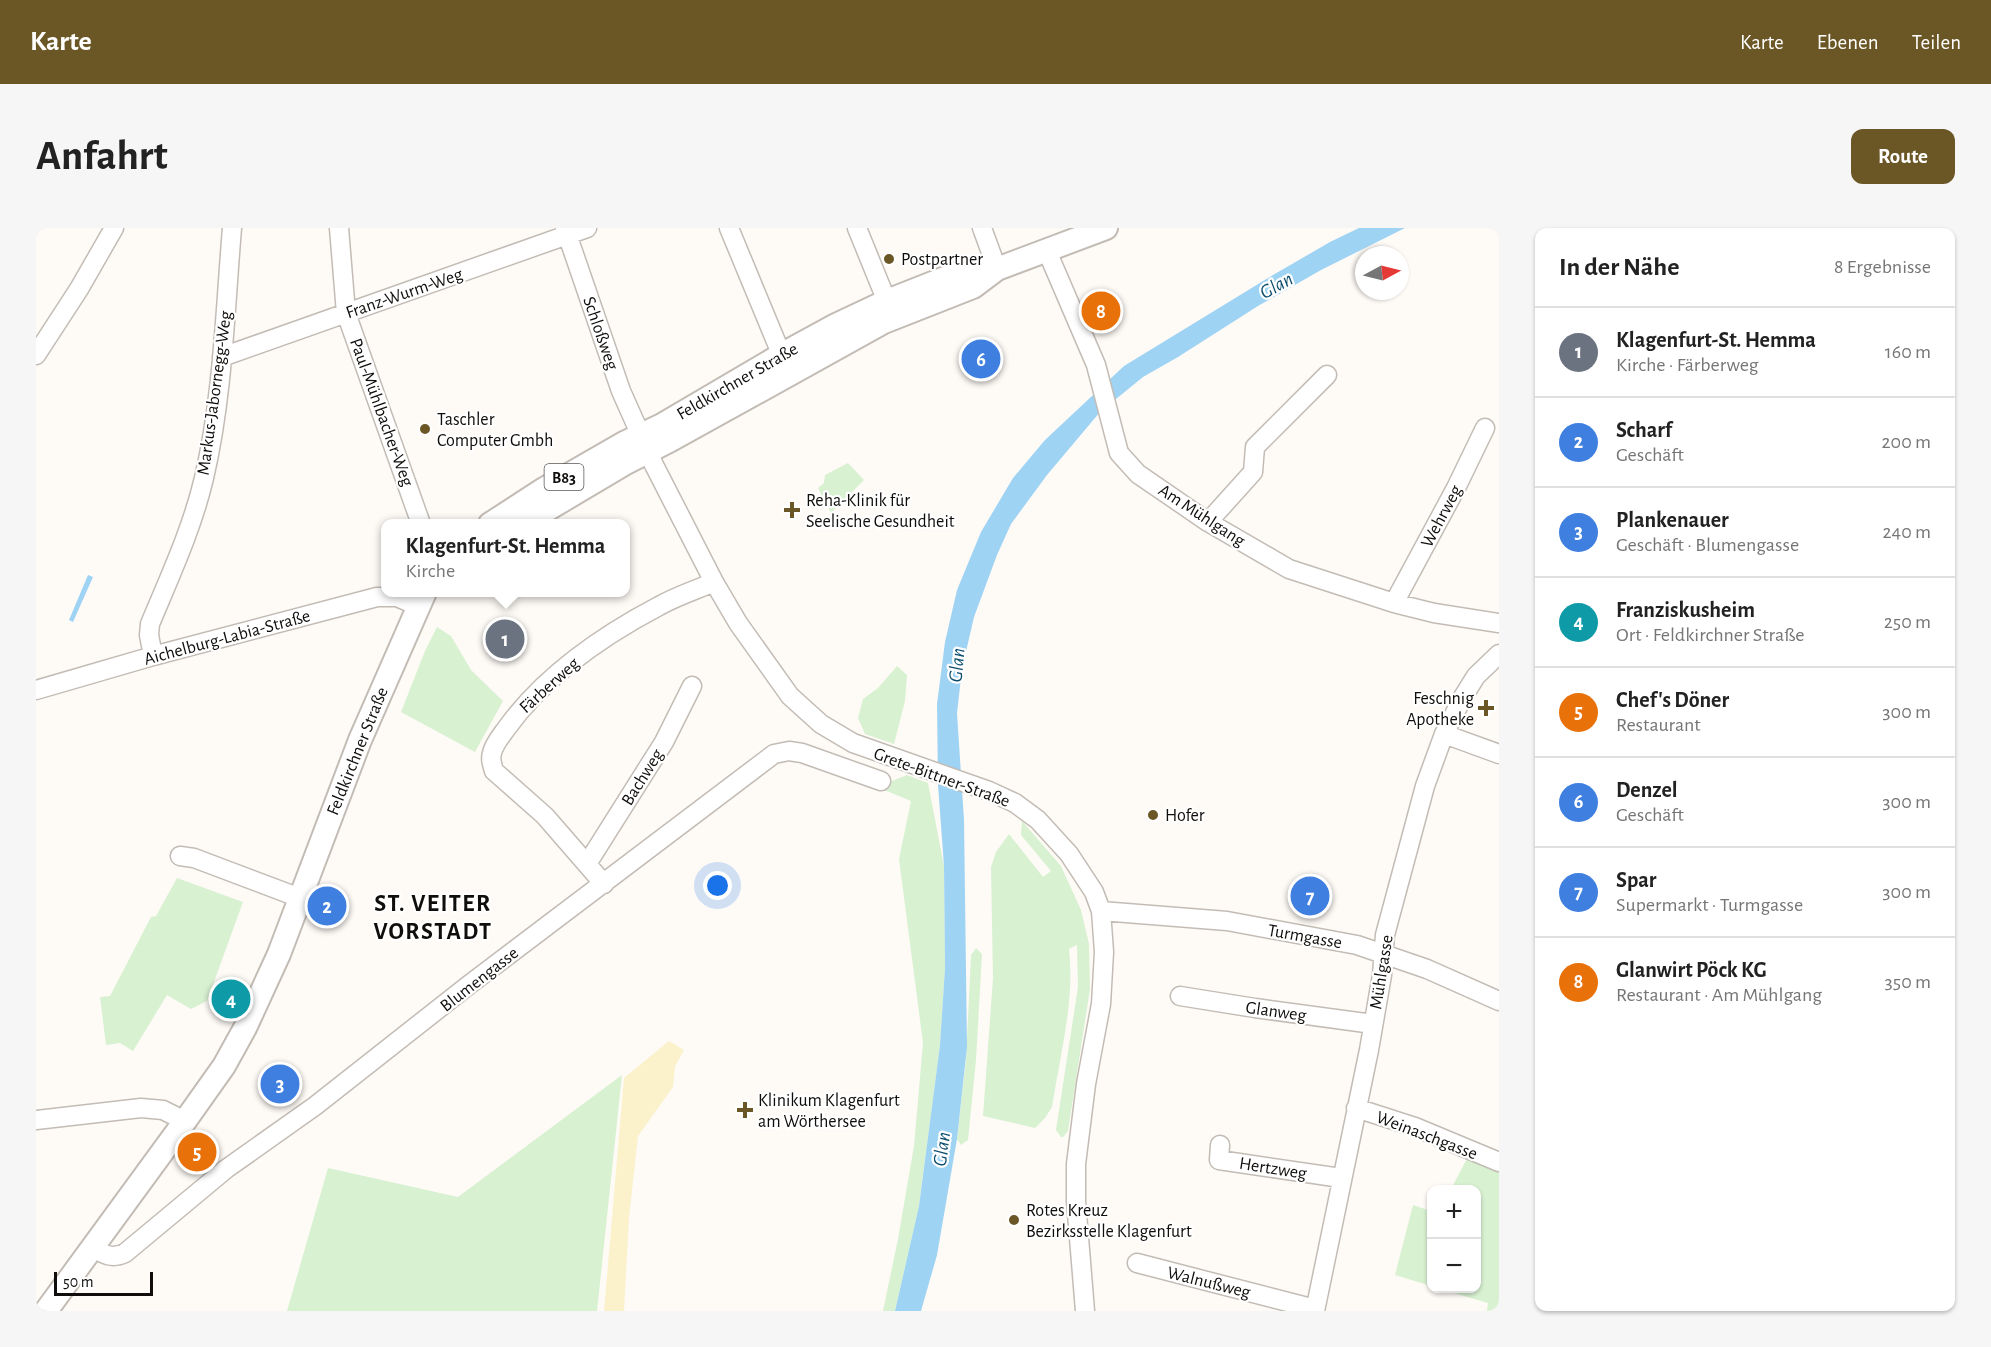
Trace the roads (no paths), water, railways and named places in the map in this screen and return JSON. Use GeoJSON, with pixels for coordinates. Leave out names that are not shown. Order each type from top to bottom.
{"type":"FeatureCollection","features":[{"type":"Feature","properties":{"kind":"main road","name":"Feldkirchner Straße"},"geometry":{"type":"LineString","coordinates":[[531,519],[644,444],[662,425],[968,269],[997,269],[1106,228]]}},
{"type":"Feature","properties":{"kind":"main road","name":"Feldkirchner Straße"},"geometry":{"type":"LineString","coordinates":[[498,519],[544,489],[644,444]]}},
{"type":"Feature","properties":{"kind":"main road","name":"Feldkirchner Straße"},"geometry":{"type":"LineString","coordinates":[[46,1311],[224,1066],[245,1029],[266,986],[360,740],[425,597]]}},
{"type":"Feature","properties":{"kind":"street"},"geometry":{"type":"LineString","coordinates":[[36,355],[79,289],[114,228]]}},
{"type":"Feature","properties":{"kind":"street","name":"Markus-Jabornegg-Weg"},"geometry":{"type":"LineString","coordinates":[[153,656],[149,635],[150,624],[187,535],[204,478],[214,424],[222,357],[232,228]]}},
{"type":"Feature","properties":{"kind":"street","name":"Paul-Mühlbacher-Weg"},"geometry":{"type":"LineString","coordinates":[[339,228],[346,313],[420,519]]}},
{"type":"Feature","properties":{"kind":"street","name":"Franz-Wurm-Weg"},"geometry":{"type":"LineString","coordinates":[[222,357],[566,232],[587,228]]}},
{"type":"Feature","properties":{"kind":"street"},"geometry":{"type":"LineString","coordinates":[[729,228],[785,364]]}},
{"type":"Feature","properties":{"kind":"street"},"geometry":{"type":"LineString","coordinates":[[857,228],[890,310]]}},
{"type":"Feature","properties":{"kind":"street"},"geometry":{"type":"LineString","coordinates":[[982,228],[997,269]]}},
{"type":"Feature","properties":{"kind":"street","name":"Schloßweg"},"geometry":{"type":"LineString","coordinates":[[566,232],[621,391],[644,444]]}},
{"type":"Feature","properties":{"kind":"street","name":"Am Mühlgang"},"geometry":{"type":"LineString","coordinates":[[1047,251],[1099,376],[1119,453],[1138,474],[1208,522],[1289,569],[1394,603],[1434,613],[1499,623]]}},
{"type":"Feature","properties":{"kind":"street"},"geometry":{"type":"LineString","coordinates":[[1208,522],[1253,472],[1255,447],[1327,375]]}},
{"type":"Feature","properties":{"kind":"street","name":"Wehrweg"},"geometry":{"type":"LineString","coordinates":[[1394,603],[1456,488],[1485,428]]}},
{"type":"Feature","properties":{"kind":"street","name":"Grete-Bittner-Straße"},"geometry":{"type":"LineString","coordinates":[[644,444],[714,582],[738,623],[790,696],[804,710],[838,736],[853,743],[1015,802],[1038,820],[1069,854],[1094,892],[1101,911],[1104,952],[1101,1004],[1086,1084],[1076,1164],[1076,1201],[1085,1311]]}},
{"type":"Feature","properties":{"kind":"street","name":"Färberweg"},"geometry":{"type":"LineString","coordinates":[[604,884],[545,816],[494,771],[491,762],[492,753],[496,743],[520,709],[572,662],[656,607],[714,582]]}},
{"type":"Feature","properties":{"kind":"street","name":"Aichelburg-Labia-Straße"},"geometry":{"type":"LineString","coordinates":[[36,690],[153,656],[377,597],[425,597]]}},
{"type":"Feature","properties":{"kind":"street","name":"Mühlgasse"},"geometry":{"type":"LineString","coordinates":[[1315,1310],[1373,1024],[1382,975],[1385,935],[1425,786],[1444,734],[1476,676],[1499,654]]}},
{"type":"Feature","properties":{"kind":"street","name":"Bachweg"},"geometry":{"type":"LineString","coordinates":[[587,864],[664,742],[692,686]]}},
{"type":"Feature","properties":{"kind":"street"},"geometry":{"type":"LineString","coordinates":[[1444,734],[1499,754]]}},
{"type":"Feature","properties":{"kind":"street","name":"Blumengasse"},"geometry":{"type":"LineString","coordinates":[[93,1248],[107,1256],[117,1257],[125,1253],[226,1169],[315,1106],[470,984],[774,754],[789,751],[802,753],[881,782]]}},
{"type":"Feature","properties":{"kind":"street"},"geometry":{"type":"LineString","coordinates":[[180,856],[194,858],[300,898]]}},
{"type":"Feature","properties":{"kind":"street","name":"Turmgasse"},"geometry":{"type":"LineString","coordinates":[[1101,911],[1227,921],[1346,943],[1427,969],[1499,1001]]}},
{"type":"Feature","properties":{"kind":"street","name":"Glanweg"},"geometry":{"type":"LineString","coordinates":[[1180,996],[1373,1024]]}},
{"type":"Feature","properties":{"kind":"street"},"geometry":{"type":"LineString","coordinates":[[36,1120],[141,1108],[163,1110],[185,1120]]}},
{"type":"Feature","properties":{"kind":"street","name":"Weinaschgasse"},"geometry":{"type":"LineString","coordinates":[[1356,1108],[1415,1127],[1499,1162]]}},
{"type":"Feature","properties":{"kind":"street","name":"Hertzweg"},"geometry":{"type":"LineString","coordinates":[[1220,1145],[1219,1160],[1341,1178]]}},
{"type":"Feature","properties":{"kind":"street","name":"Walnußweg"},"geometry":{"type":"LineString","coordinates":[[1137,1263],[1315,1310]]}},
{"type":"Feature","properties":{"kind":"water","name":"Glan"},"geometry":{"type":"Polygon","coordinates":[[[1359,228],[1405,228],[1369,246],[1355,246],[1355,253],[1258,306],[1143,377],[1100,412],[1047,475],[1011,524],[997,555],[974,617],[962,669],[957,713],[964,820],[967,1047],[957,1139],[937,1255],[921,1311],[895,1311],[919,1206],[940,1045],[945,968],[944,866],[938,785],[937,704],[945,642],[957,590],[981,532],[1013,478],[1045,440],[1124,366],[1330,242],[1359,228]]]}},
{"type":"Feature","properties":{"kind":"water"},"geometry":{"type":"Polygon","coordinates":[[[88,575],[93,577],[73,622],[69,620],[88,575]]]}},
{"type":"Feature","properties":{"kind":"place","name":"Postpartner"},"geometry":{"type":"Point","coordinates":[889,259]}},
{"type":"Feature","properties":{"kind":"place","name":"Glanwirt Pöck KG"},"geometry":{"type":"Point","coordinates":[1101,311]}},
{"type":"Feature","properties":{"kind":"place","name":"Denzel"},"geometry":{"type":"Point","coordinates":[981,359]}},
{"type":"Feature","properties":{"kind":"place","name":"Taschler Computer Gmbh"},"geometry":{"type":"Point","coordinates":[425,429]}},
{"type":"Feature","properties":{"kind":"place","name":"Reha-Klinik für Seelische Gesundheit"},"geometry":{"type":"Point","coordinates":[792,510]}},
{"type":"Feature","properties":{"kind":"place","name":"Klagenfurt-St. Hemma"},"geometry":{"type":"Point","coordinates":[505,639]}},
{"type":"Feature","properties":{"kind":"place","name":"Feschnig Apotheke"},"geometry":{"type":"Point","coordinates":[1486,708]}},
{"type":"Feature","properties":{"kind":"place","name":"Hofer"},"geometry":{"type":"Point","coordinates":[1153,815]}},
{"type":"Feature","properties":{"kind":"place","name":"Spar"},"geometry":{"type":"Point","coordinates":[1310,896]}},
{"type":"Feature","properties":{"kind":"place","name":"Scharf"},"geometry":{"type":"Point","coordinates":[327,906]}},
{"type":"Feature","properties":{"kind":"place","name":"Franziskusheim"},"geometry":{"type":"Point","coordinates":[231,999]}},
{"type":"Feature","properties":{"kind":"place","name":"Plankenauer"},"geometry":{"type":"Point","coordinates":[280,1084]}},
{"type":"Feature","properties":{"kind":"place","name":"Klinikum Klagenfurt am Wörthersee"},"geometry":{"type":"Point","coordinates":[745,1110]}},
{"type":"Feature","properties":{"kind":"place","name":"Chef's Döner"},"geometry":{"type":"Point","coordinates":[197,1152]}},
{"type":"Feature","properties":{"kind":"place","name":"Rotes Kreuz Bezirksstelle Klagenfurt"},"geometry":{"type":"Point","coordinates":[1014,1220]}},
{"type":"Feature","properties":{"kind":"district","name":"ST. VEITER VORSTADT"},"geometry":{"type":"Point","coordinates":[433,917]}}]}
